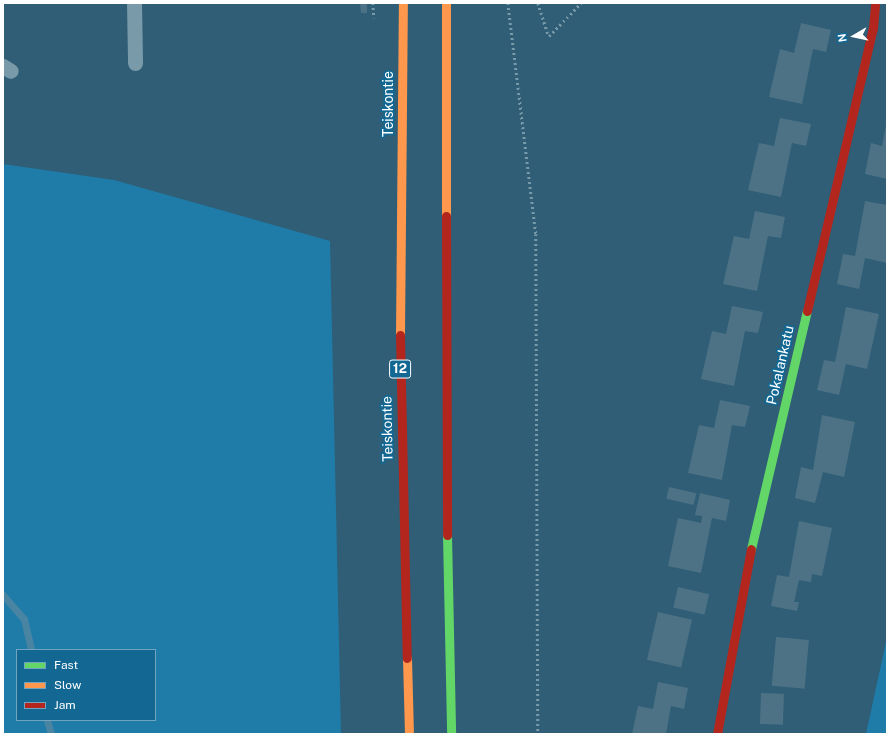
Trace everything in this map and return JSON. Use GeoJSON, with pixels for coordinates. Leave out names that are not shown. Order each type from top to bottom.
{"type":"FeatureCollection","features":[{"type":"Feature","properties":{"kind":"main road","name":"Teiskontie"},"geometry":{"type":"LineString","coordinates":[[403,3],[400,355],[409,734]]}},
{"type":"Feature","properties":{"kind":"main road"},"geometry":{"type":"LineString","coordinates":[[446,3],[445,448],[451,734]]}},
{"type":"Feature","properties":{"kind":"main road","name":"Pokalankatu"},"geometry":{"type":"LineString","coordinates":[[717,734],[754,535],[874,28],[875,5]]}},
{"type":"Feature","properties":{"kind":"lane"},"geometry":{"type":"LineString","coordinates":[[134,3],[134,63]]}},
{"type":"Feature","properties":{"kind":"path"},"geometry":{"type":"LineString","coordinates":[[373,3],[374,18]]}},
{"type":"Feature","properties":{"kind":"path"},"geometry":{"type":"LineString","coordinates":[[508,3],[536,234],[538,734]]}},
{"type":"Feature","properties":{"kind":"path"},"geometry":{"type":"LineString","coordinates":[[538,3],[549,36],[581,3]]}},
{"type":"Feature","properties":{"kind":"shaded area"},"geometry":{"type":"Polygon","coordinates":[[[3,164],[114,180],[330,241],[341,734],[3,734],[3,164]]]}},
{"type":"Feature","properties":{"kind":"shaded area"},"geometry":{"type":"Polygon","coordinates":[[[887,637],[887,734],[866,734],[887,637]]]}},
{"type":"Feature","properties":{"kind":"building"},"geometry":{"type":"Polygon","coordinates":[[[360,3],[367,3],[367,13],[361,13],[360,3]]]}},
{"type":"Feature","properties":{"kind":"building"},"geometry":{"type":"Polygon","coordinates":[[[801,23],[831,30],[826,52],[813,49],[802,104],[769,97],[780,49],[794,53],[801,23]]]}},
{"type":"Feature","properties":{"kind":"building"},"geometry":{"type":"Polygon","coordinates":[[[780,118],[811,124],[806,146],[792,143],[781,197],[748,190],[759,143],[774,146],[780,118]]]}},
{"type":"Feature","properties":{"kind":"building"},"geometry":{"type":"Polygon","coordinates":[[[887,120],[887,179],[865,174],[871,143],[882,146],[887,120]]]}},
{"type":"Feature","properties":{"kind":"building"},"geometry":{"type":"Polygon","coordinates":[[[865,201],[887,205],[887,263],[865,258],[859,289],[837,284],[843,254],[855,256],[865,201]]]}},
{"type":"Feature","properties":{"kind":"building"},"geometry":{"type":"Polygon","coordinates":[[[755,211],[785,217],[781,238],[768,236],[757,291],[723,284],[734,236],[749,239],[755,211]]]}},
{"type":"Feature","properties":{"kind":"building"},"geometry":{"type":"Polygon","coordinates":[[[732,306],[763,312],[758,333],[745,331],[734,386],[701,379],[712,331],[726,334],[732,306]]]}},
{"type":"Feature","properties":{"kind":"building"},"geometry":{"type":"Polygon","coordinates":[[[846,307],[879,314],[867,369],[846,364],[839,395],[817,390],[824,360],[835,362],[846,307]]]}},
{"type":"Feature","properties":{"kind":"building"},"geometry":{"type":"Polygon","coordinates":[[[720,400],[750,406],[745,427],[732,425],[722,480],[688,473],[699,425],[714,428],[720,400]]]}},
{"type":"Feature","properties":{"kind":"building"},"geometry":{"type":"Polygon","coordinates":[[[822,415],[855,422],[844,477],[823,472],[815,503],[795,498],[801,467],[813,470],[822,415]]]}},
{"type":"Feature","properties":{"kind":"building"},"geometry":{"type":"Polygon","coordinates":[[[669,487],[696,493],[694,505],[666,499],[669,487]]]}},
{"type":"Feature","properties":{"kind":"building"},"geometry":{"type":"Polygon","coordinates":[[[700,493],[730,500],[726,521],[712,518],[701,573],[668,566],[678,518],[701,523],[702,516],[695,515],[700,493]]]}},
{"type":"Feature","properties":{"kind":"building"},"geometry":{"type":"Polygon","coordinates":[[[799,521],[832,528],[822,576],[812,574],[811,582],[799,580],[794,602],[799,602],[797,611],[771,606],[777,575],[789,577],[799,521]]]}},
{"type":"Feature","properties":{"kind":"building"},"geometry":{"type":"Polygon","coordinates":[[[678,587],[709,594],[704,615],[673,607],[678,587]]]}},
{"type":"Feature","properties":{"kind":"building"},"geometry":{"type":"Polygon","coordinates":[[[658,612],[692,620],[681,668],[647,660],[658,612]]]}},
{"type":"Feature","properties":{"kind":"building"},"geometry":{"type":"Polygon","coordinates":[[[776,637],[809,640],[805,689],[772,686],[776,637]]]}},
{"type":"Feature","properties":{"kind":"building"},"geometry":{"type":"Polygon","coordinates":[[[658,682],[688,688],[684,709],[671,706],[666,734],[632,734],[638,706],[653,709],[658,682]]]}},
{"type":"Feature","properties":{"kind":"building"},"geometry":{"type":"Polygon","coordinates":[[[761,693],[784,694],[783,725],[760,724],[761,693]]]}},
{"type":"Feature","properties":{"kind":"waterway"},"geometry":{"type":"LineString","coordinates":[[3,595],[24,619],[31,649]]}},
{"type":"Feature","properties":{"kind":"waterway"},"geometry":{"type":"LineString","coordinates":[[47,721],[51,734]]}},
{"type":"Feature","properties":{"kind":"traffic: fast"},"geometry":{"type":"LineString","coordinates":[[751,549],[807,311]]}},
{"type":"Feature","properties":{"kind":"traffic: fast"},"geometry":{"type":"LineString","coordinates":[[447,535],[451,734]]}},
{"type":"Feature","properties":{"kind":"traffic: slow"},"geometry":{"type":"LineString","coordinates":[[400,335],[403,3]]}},
{"type":"Feature","properties":{"kind":"traffic: slow"},"geometry":{"type":"LineString","coordinates":[[446,3],[446,216]]}},
{"type":"Feature","properties":{"kind":"traffic: slow"},"geometry":{"type":"LineString","coordinates":[[407,658],[409,734]]}},
{"type":"Feature","properties":{"kind":"traffic: jam"},"geometry":{"type":"LineString","coordinates":[[807,311],[873,28],[875,5]]}},
{"type":"Feature","properties":{"kind":"traffic: jam"},"geometry":{"type":"LineString","coordinates":[[446,216],[447,535]]}},
{"type":"Feature","properties":{"kind":"traffic: jam"},"geometry":{"type":"LineString","coordinates":[[400,335],[407,658]]}},
{"type":"Feature","properties":{"kind":"traffic: jam"},"geometry":{"type":"LineString","coordinates":[[717,734],[751,549]]}}]}
